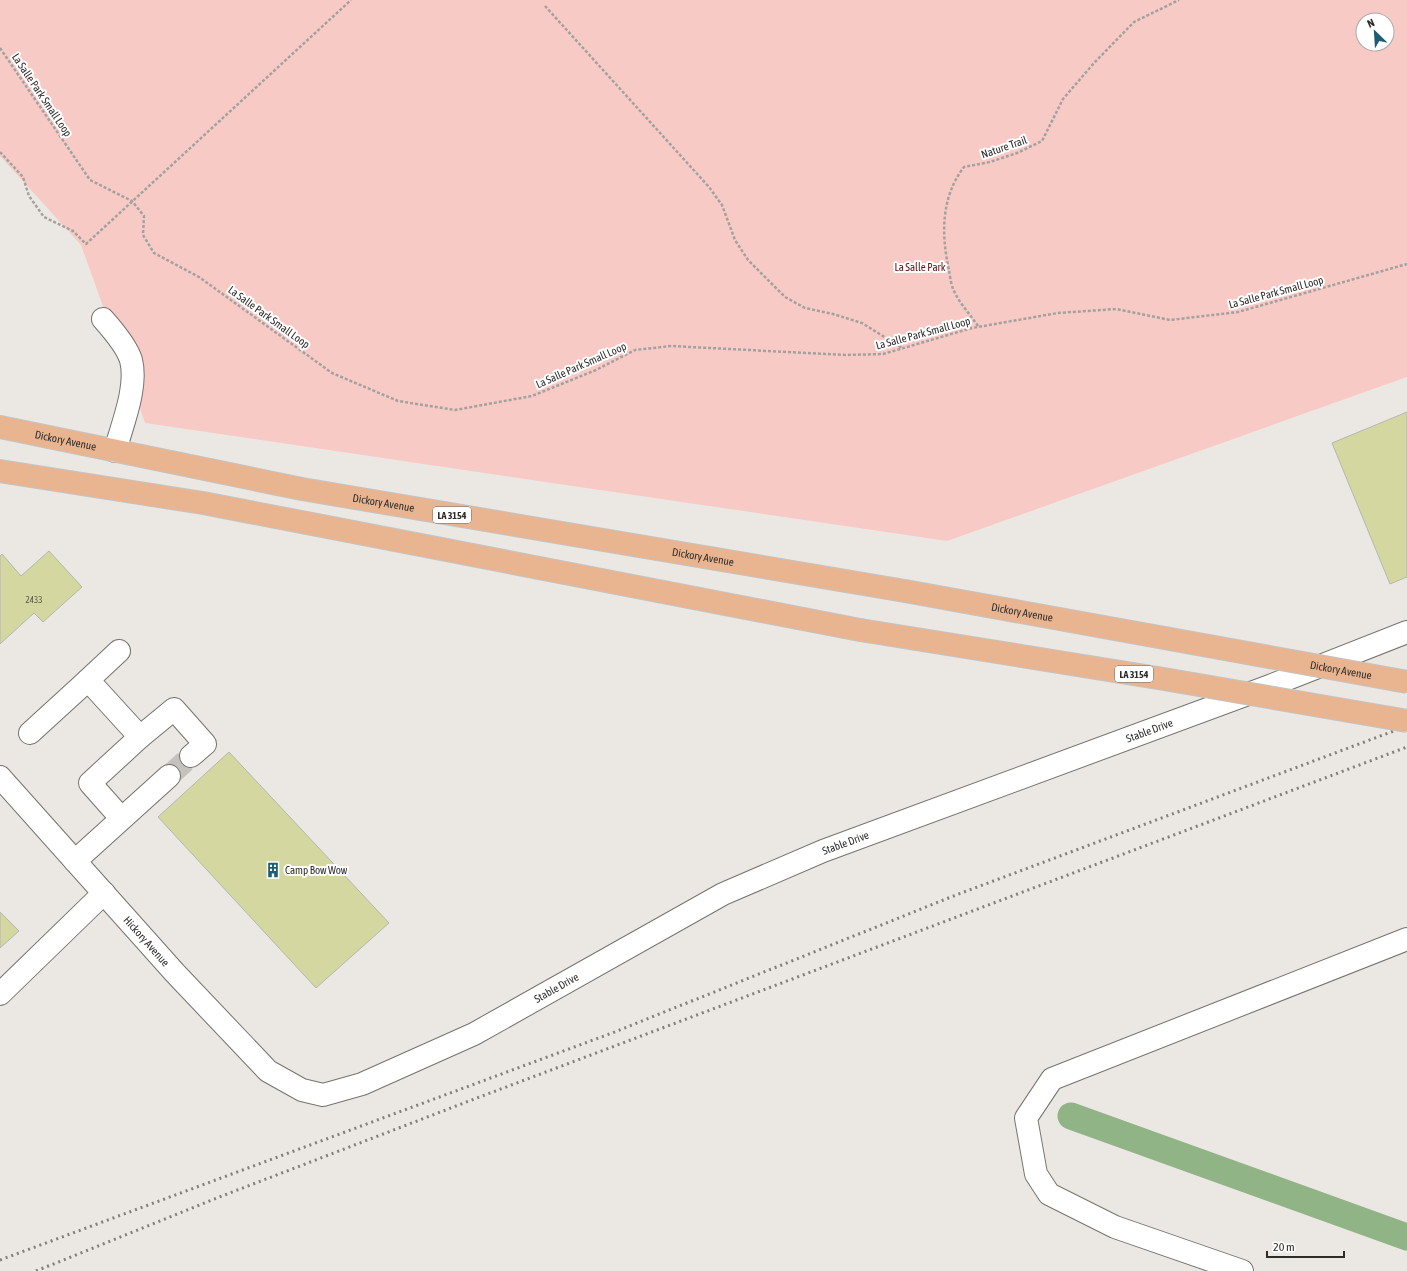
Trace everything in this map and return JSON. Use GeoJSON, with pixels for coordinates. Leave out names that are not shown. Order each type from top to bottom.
{"type":"FeatureCollection","features":[{"type":"Feature","properties":{"kind":"main road","name":"Dickory Avenue"},"geometry":{"type":"LineString","coordinates":[[0,427],[302,489],[905,591],[1407,682]]}},
{"type":"Feature","properties":{"kind":"main road","name":"LA 3154"},"geometry":{"type":"LineString","coordinates":[[0,471],[203,503],[860,630],[1187,682],[1407,721]]}},
{"type":"Feature","properties":{"kind":"street"},"geometry":{"type":"LineString","coordinates":[[103,319],[131,359],[133,386],[115,451]]}},
{"type":"Feature","properties":{"kind":"street","name":"Stable Drive"},"geometry":{"type":"LineString","coordinates":[[305,1090],[324,1095],[362,1084],[474,1034],[723,894],[823,851],[1260,690],[1407,632]]}},
{"type":"Feature","properties":{"kind":"street"},"geometry":{"type":"LineString","coordinates":[[30,733],[119,651]]}},
{"type":"Feature","properties":{"kind":"street"},"geometry":{"type":"LineString","coordinates":[[88,680],[140,737]]}},
{"type":"Feature","properties":{"kind":"street"},"geometry":{"type":"LineString","coordinates":[[122,818],[90,783],[140,737],[174,709],[205,744],[191,756]]}},
{"type":"Feature","properties":{"kind":"street"},"geometry":{"type":"LineString","coordinates":[[76,861],[169,776]]}},
{"type":"Feature","properties":{"kind":"street","name":"Hickory Avenue"},"geometry":{"type":"LineString","coordinates":[[0,777],[176,973],[268,1071],[302,1090],[305,1090]]}},
{"type":"Feature","properties":{"kind":"street"},"geometry":{"type":"LineString","coordinates":[[0,994],[104,893]]}},
{"type":"Feature","properties":{"kind":"street"},"geometry":{"type":"LineString","coordinates":[[1242,1271],[1114,1227],[1049,1194],[1036,1174],[1026,1118],[1052,1079],[1407,939]]}},
{"type":"Feature","properties":{"kind":"path"},"geometry":{"type":"LineString","coordinates":[[0,152],[23,177],[29,196],[44,217],[73,231],[86,244],[351,0]]}},
{"type":"Feature","properties":{"kind":"path","name":"Nature Trail"},"geometry":{"type":"LineString","coordinates":[[978,326],[953,289],[944,244],[943,230],[945,210],[958,175],[964,167],[990,162],[1017,153],[1042,141],[1063,99],[1094,63],[1134,22],[1179,0]]}},
{"type":"Feature","properties":{"kind":"path"},"geometry":{"type":"LineString","coordinates":[[545,6],[709,187],[722,205],[735,240],[748,260],[785,297],[805,308],[833,314],[862,323],[902,348]]}},
{"type":"Feature","properties":{"kind":"path","name":"La Salle Park Small Loop"},"geometry":{"type":"LineString","coordinates":[[0,48],[90,180],[132,201],[144,216],[143,235],[154,253],[199,277],[332,373],[398,401],[455,410],[532,396],[596,370],[635,350],[671,346],[846,355],[883,354],[978,326],[1058,313],[1116,309],[1170,320],[1238,312],[1407,264]]}},
{"type":"Feature","properties":{"kind":"path"},"geometry":{"type":"LineString","coordinates":[[972,328],[974,321]]}},
{"type":"Feature","properties":{"kind":"green space","name":"La Salle Park"},"geometry":{"type":"Polygon","coordinates":[[[0,0],[1407,0],[1407,377],[947,541],[145,423],[81,245],[0,156],[0,0]]]}},
{"type":"Feature","properties":{"kind":"building"},"geometry":{"type":"Polygon","coordinates":[[[1407,412],[1407,577],[1390,584],[1332,443],[1407,412]]]}},
{"type":"Feature","properties":{"kind":"building"},"geometry":{"type":"Polygon","coordinates":[[[49,551],[82,587],[43,622],[34,613],[0,644],[0,556],[2,554],[21,576],[49,551]]]}},
{"type":"Feature","properties":{"kind":"building","name":"Camp Bow Wow"},"geometry":{"type":"Polygon","coordinates":[[[229,752],[389,923],[316,988],[158,817],[229,752]]]}},
{"type":"Feature","properties":{"kind":"building"},"geometry":{"type":"Polygon","coordinates":[[[0,912],[19,931],[0,948],[0,912]]]}},
{"type":"Feature","properties":{"kind":"waterway"},"geometry":{"type":"LineString","coordinates":[[1071,1116],[1407,1237]]}},
{"type":"Feature","properties":{"kind":"tunnel"},"geometry":{"type":"LineString","coordinates":[[169,776],[191,756]]}},
{"type":"Feature","properties":{"kind":"railway"},"geometry":{"type":"LineString","coordinates":[[0,1260],[612,1033],[956,895],[1407,726]]}},
{"type":"Feature","properties":{"kind":"railway"},"geometry":{"type":"LineString","coordinates":[[36,1271],[222,1196],[469,1101],[1407,747]]}},
{"type":"Feature","properties":{"kind":"place","name":"Camp Bow Wow"},"geometry":{"type":"Point","coordinates":[273,870]}}]}
